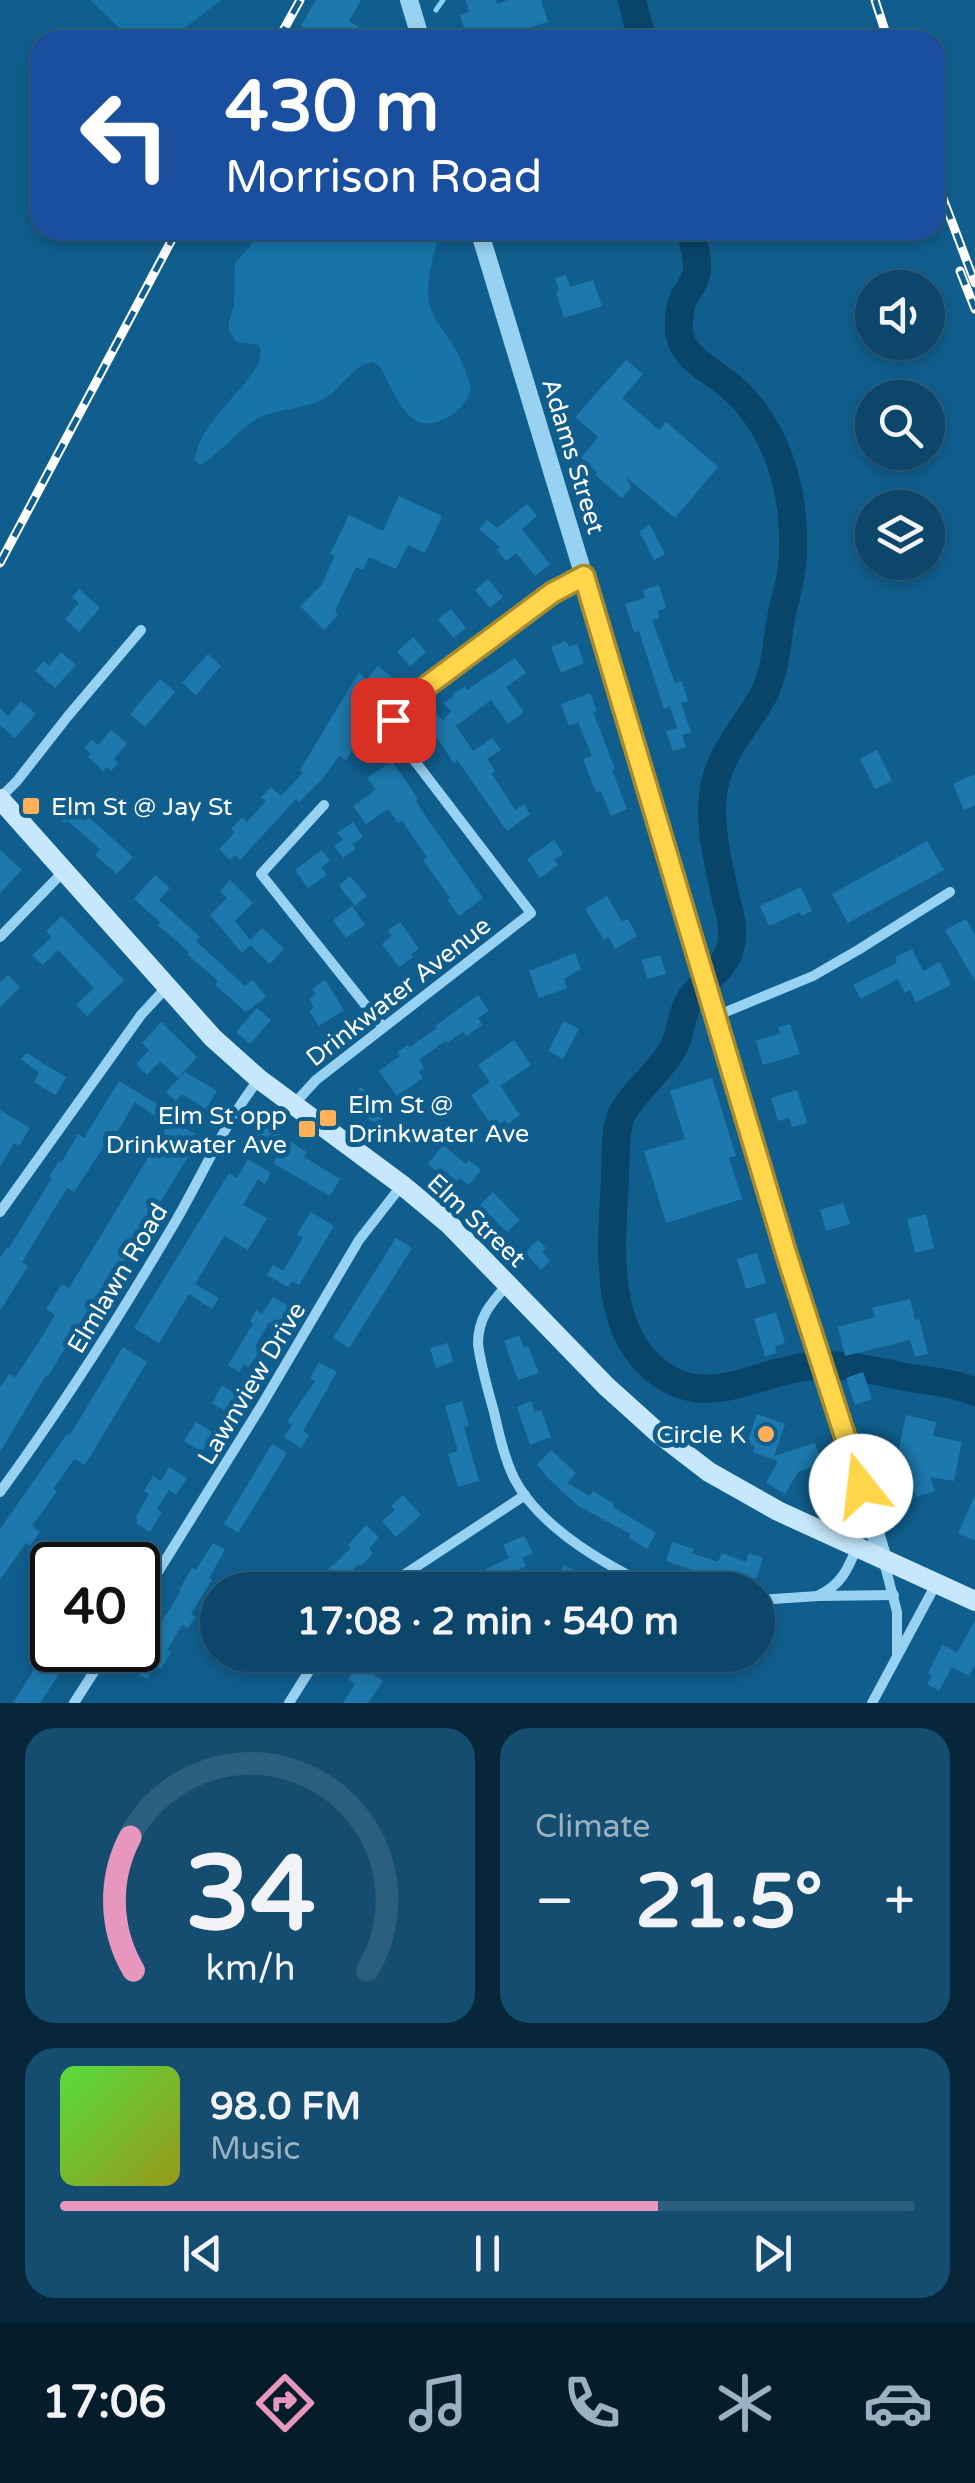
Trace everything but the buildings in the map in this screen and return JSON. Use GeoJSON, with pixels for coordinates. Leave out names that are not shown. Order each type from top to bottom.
{"type":"FeatureCollection","features":[{"type":"Feature","properties":{"kind":"main road","name":"Elm Street"},"geometry":{"type":"LineString","coordinates":[[0,799],[212,1038],[259,1079],[402,1185],[462,1235],[606,1386],[683,1453],[778,1511],[975,1601]]}},
{"type":"Feature","properties":{"kind":"street"},"geometry":{"type":"LineString","coordinates":[[409,0],[418,30]]}},
{"type":"Feature","properties":{"kind":"street","name":"Adams Street"},"geometry":{"type":"LineString","coordinates":[[481,240],[786,1253],[882,1558]]}},
{"type":"Feature","properties":{"kind":"street","name":"Drinkwater Avenue"},"geometry":{"type":"LineString","coordinates":[[293,1105],[310,1086],[383,1027],[532,913],[398,739],[393,720],[404,703],[552,593],[584,576]]}},
{"type":"Feature","properties":{"kind":"street"},"geometry":{"type":"LineString","coordinates":[[0,799],[141,630]]}},
{"type":"Feature","properties":{"kind":"street"},"geometry":{"type":"LineString","coordinates":[[324,806],[261,874],[383,1027]]}},
{"type":"Feature","properties":{"kind":"street"},"geometry":{"type":"LineString","coordinates":[[0,937],[64,870]]}},
{"type":"Feature","properties":{"kind":"street"},"geometry":{"type":"LineString","coordinates":[[716,1016],[812,976],[950,892]]}},
{"type":"Feature","properties":{"kind":"street"},"geometry":{"type":"LineString","coordinates":[[0,1212],[142,1015],[166,988]]}},
{"type":"Feature","properties":{"kind":"street","name":"Elmlawn Road"},"geometry":{"type":"LineString","coordinates":[[0,1492],[110,1330],[259,1079]]}},
{"type":"Feature","properties":{"kind":"street","name":"Lawnview Drive"},"geometry":{"type":"LineString","coordinates":[[160,1569],[359,1240],[402,1185]]}},
{"type":"Feature","properties":{"kind":"street"},"geometry":{"type":"LineString","coordinates":[[509,1284],[484,1314],[478,1344],[504,1453],[525,1495],[547,1520],[625,1572]]}},
{"type":"Feature","properties":{"kind":"street"},"geometry":{"type":"LineString","coordinates":[[408,1572],[525,1495]]}},
{"type":"Feature","properties":{"kind":"street"},"geometry":{"type":"LineString","coordinates":[[818,1596],[844,1576],[856,1547]]}},
{"type":"Feature","properties":{"kind":"street"},"geometry":{"type":"LineString","coordinates":[[882,1558],[894,1596],[898,1637],[894,1664]]}},
{"type":"Feature","properties":{"kind":"street"},"geometry":{"type":"LineString","coordinates":[[872,1703],[936,1584]]}},
{"type":"Feature","properties":{"kind":"street"},"geometry":{"type":"LineString","coordinates":[[775,1599],[894,1596]]}},
{"type":"Feature","properties":{"kind":"street"},"geometry":{"type":"LineString","coordinates":[[74,1703],[94,1672]]}},
{"type":"Feature","properties":{"kind":"street"},"geometry":{"type":"LineString","coordinates":[[289,1703],[308,1672]]}},
{"type":"Feature","properties":{"kind":"shaded area"},"geometry":{"type":"Polygon","coordinates":[[[90,0],[221,0],[182,30],[122,30],[90,0]]]}},
{"type":"Feature","properties":{"kind":"shaded area"},"geometry":{"type":"Polygon","coordinates":[[[254,240],[438,240],[429,275],[429,302],[458,355],[471,389],[461,407],[445,419],[420,422],[403,409],[373,362],[359,367],[323,399],[255,420],[200,465],[195,461],[203,435],[259,363],[259,345],[236,342],[229,330],[235,263],[254,240]]]}},
{"type":"Feature","properties":{"kind":"waterway"},"geometry":{"type":"LineString","coordinates":[[436,10],[443,0]]}},
{"type":"Feature","properties":{"kind":"waterway"},"geometry":{"type":"LineString","coordinates":[[632,0],[640,30]]}},
{"type":"Feature","properties":{"kind":"waterway"},"geometry":{"type":"LineString","coordinates":[[692,240],[697,269],[681,305],[680,336],[688,352],[746,402],[771,440],[791,505],[793,559],[771,677],[727,752],[714,788],[713,826],[732,924],[731,945],[719,968],[689,1001],[669,1056],[625,1108],[619,1123],[612,1257],[619,1310],[640,1355],[678,1384],[715,1388],[791,1369],[835,1365],[975,1392]]}},
{"type":"Feature","properties":{"kind":"railway"},"geometry":{"type":"LineString","coordinates":[[284,30],[300,0]]}},
{"type":"Feature","properties":{"kind":"railway"},"geometry":{"type":"LineString","coordinates":[[875,0],[885,30]]}},
{"type":"Feature","properties":{"kind":"railway"},"geometry":{"type":"LineString","coordinates":[[945,204],[975,283]]}},
{"type":"Feature","properties":{"kind":"railway"},"geometry":{"type":"LineString","coordinates":[[0,563],[172,240]]}},
{"type":"Feature","properties":{"kind":"railway"},"geometry":{"type":"LineString","coordinates":[[960,271],[975,309]]}},
{"type":"Feature","properties":{"kind":"place","name":"Elm St @ Jay St"},"geometry":{"type":"Point","coordinates":[31,806]}},
{"type":"Feature","properties":{"kind":"place","name":"Elm St @ Drinkwater Ave"},"geometry":{"type":"Point","coordinates":[328,1118]}},
{"type":"Feature","properties":{"kind":"place","name":"Elm St opp Drinkwater Ave"},"geometry":{"type":"Point","coordinates":[307,1129]}},
{"type":"Feature","properties":{"kind":"place","name":"Circle K"},"geometry":{"type":"Point","coordinates":[766,1434]}},
{"type":"Feature","properties":{"kind":"route"},"geometry":{"type":"LineString","coordinates":[[393,720],[404,703],[552,593],[584,576],[786,1253],[861,1486]]}}]}
